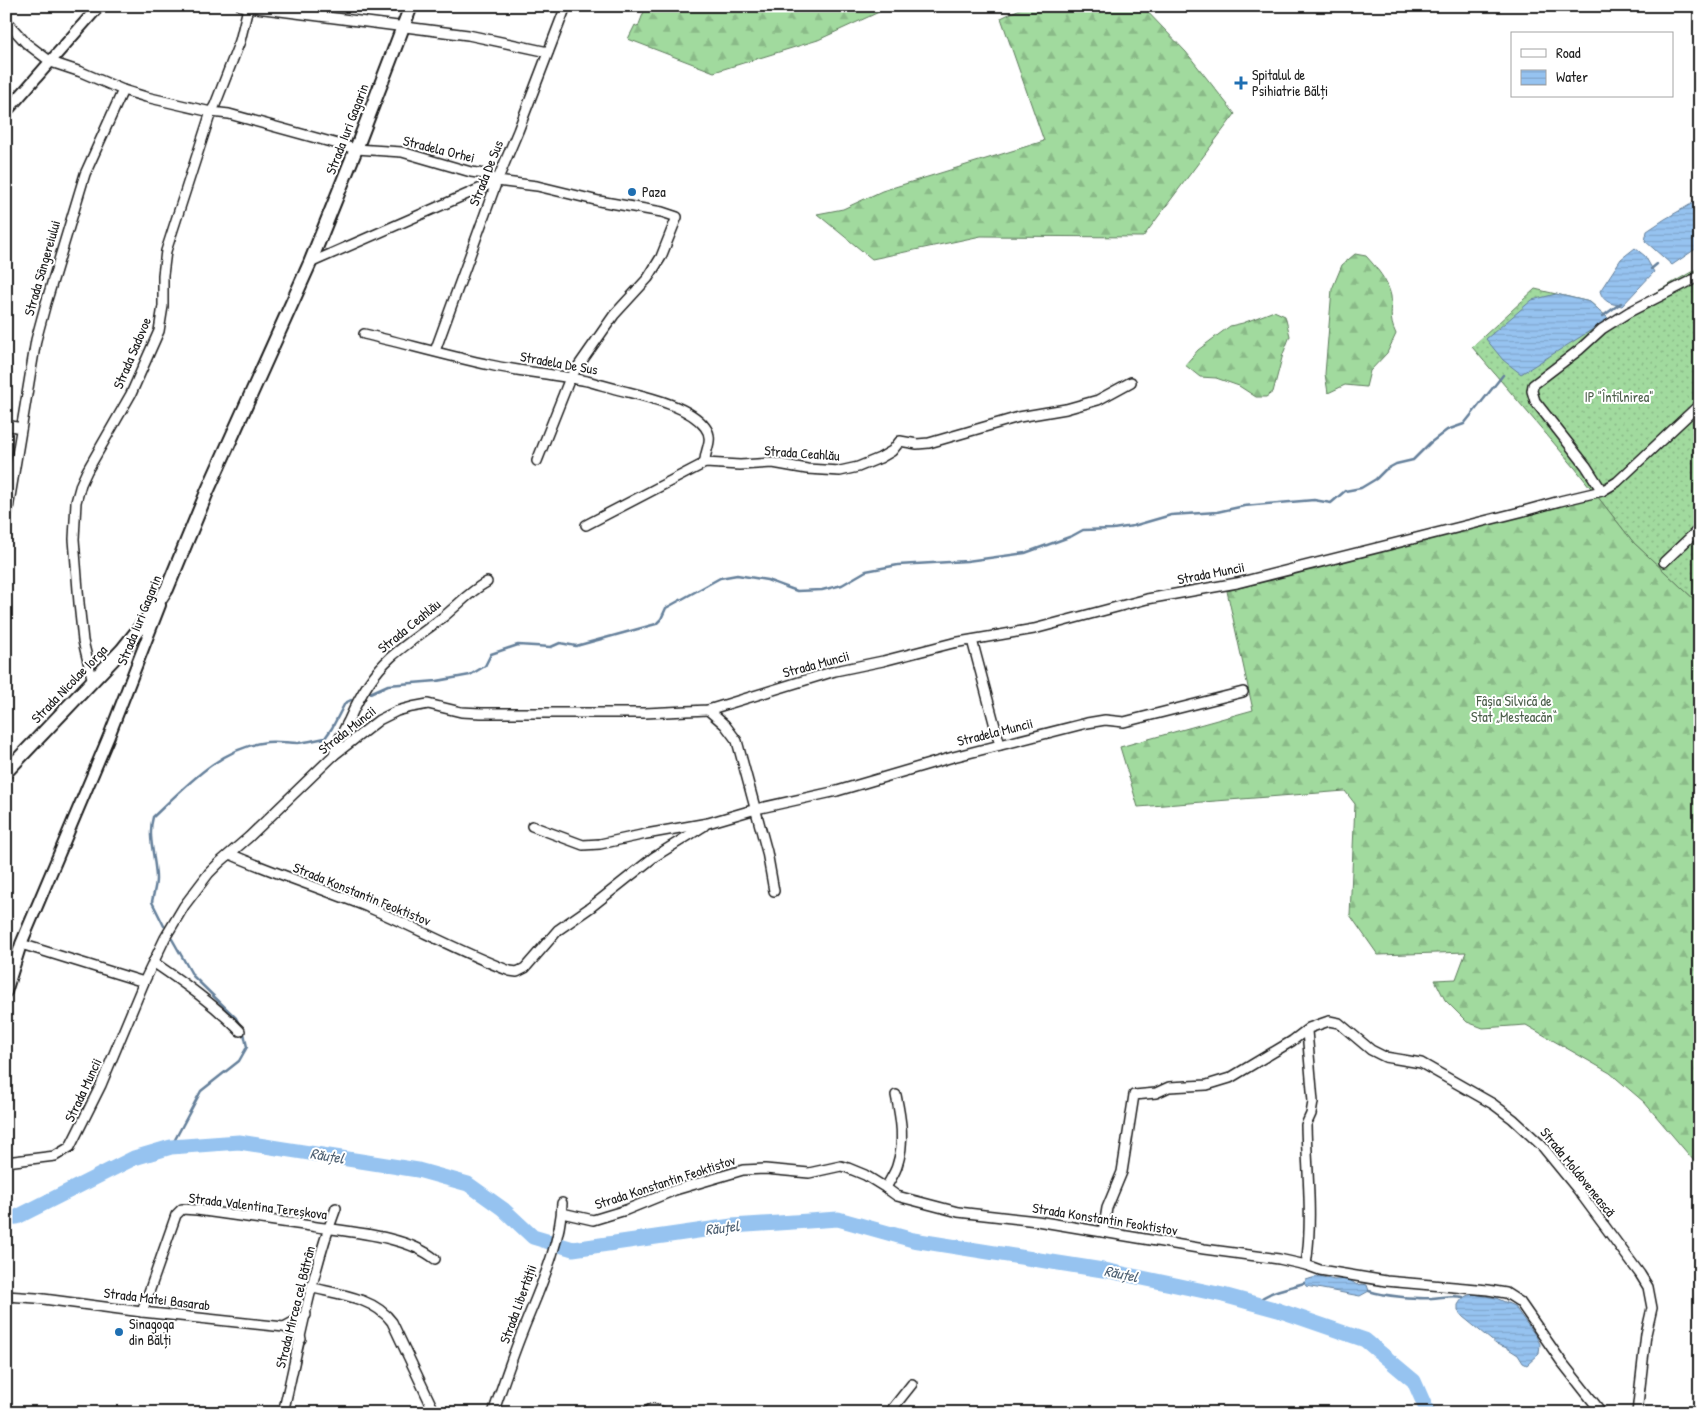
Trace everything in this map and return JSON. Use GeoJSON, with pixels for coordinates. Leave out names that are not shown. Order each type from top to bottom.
{"type":"FeatureCollection","features":[{"type":"Feature","properties":{"kind":"main road","name":"Strada Iuri Gagarin"},"geometry":{"type":"LineString","coordinates":[[167,589],[207,492],[310,263],[411,6]]}},
{"type":"Feature","properties":{"kind":"main road","name":"Strada Nicolae Iorga"},"geometry":{"type":"LineString","coordinates":[[6,772],[122,650],[146,620],[167,589]]}},
{"type":"Feature","properties":{"kind":"street"},"geometry":{"type":"LineString","coordinates":[[6,112],[99,6]]}},
{"type":"Feature","properties":{"kind":"street","name":"Strada De Sus"},"geometry":{"type":"LineString","coordinates":[[435,351],[496,181],[518,131],[566,6]]}},
{"type":"Feature","properties":{"kind":"street"},"geometry":{"type":"LineString","coordinates":[[247,7],[468,35],[548,52]]}},
{"type":"Feature","properties":{"kind":"street","name":"Strada Sadovoe"},"geometry":{"type":"LineString","coordinates":[[93,682],[81,623],[75,561],[74,539],[78,495],[87,471],[131,394],[159,331],[163,306],[163,275],[166,251],[211,112],[216,105],[240,41],[247,7]]}},
{"type":"Feature","properties":{"kind":"street","name":"Stradela Orhei"},"geometry":{"type":"LineString","coordinates":[[6,21],[26,43],[51,62],[81,72],[123,90],[178,106],[229,114],[356,149],[402,152],[471,172],[485,174],[496,181],[536,186],[599,201],[662,212],[677,217],[661,257],[648,278],[614,315],[570,378]]}},
{"type":"Feature","properties":{"kind":"street","name":"Strada Sângereiului"},"geometry":{"type":"LineString","coordinates":[[6,521],[36,340],[72,214],[94,151],[123,90]]}},
{"type":"Feature","properties":{"kind":"street"},"geometry":{"type":"LineString","coordinates":[[310,263],[496,181]]}},
{"type":"Feature","properties":{"kind":"street"},"geometry":{"type":"LineString","coordinates":[[1700,276],[1609,324],[1533,385],[1532,391],[1535,401],[1586,466],[1602,491],[1617,482],[1700,404]]}},
{"type":"Feature","properties":{"kind":"street","name":"Stradela De Sus"},"geometry":{"type":"LineString","coordinates":[[364,334],[489,364],[570,378],[665,402],[701,422],[710,436],[709,448],[704,457],[705,463]]}},
{"type":"Feature","properties":{"kind":"street"},"geometry":{"type":"LineString","coordinates":[[537,461],[570,378]]}},
{"type":"Feature","properties":{"kind":"street","name":"Strada Ceahlău"},"geometry":{"type":"LineString","coordinates":[[586,525],[705,463],[773,463],[807,469],[847,469],[880,458],[892,451],[900,441],[916,444],[929,443],[1019,417],[1066,409],[1098,400],[1131,382]]}},
{"type":"Feature","properties":{"kind":"street"},"geometry":{"type":"LineString","coordinates":[[6,425],[21,428]]}},
{"type":"Feature","properties":{"kind":"street","name":"Strada Muncii"},"geometry":{"type":"LineString","coordinates":[[6,1162],[55,1156],[70,1147],[101,1085],[153,962],[184,906],[209,873],[334,755],[379,720],[397,711],[412,706],[428,704],[461,712],[481,714],[645,713],[708,710],[835,672],[953,643],[1034,629],[1147,599],[1237,583],[1602,491]]}},
{"type":"Feature","properties":{"kind":"street"},"geometry":{"type":"LineString","coordinates":[[1664,562],[1700,528]]}},
{"type":"Feature","properties":{"kind":"street","name":"Strada Ceahlău"},"geometry":{"type":"LineString","coordinates":[[334,755],[335,747],[357,703],[378,670],[390,658],[453,609],[478,586],[486,582]]}},
{"type":"Feature","properties":{"kind":"street","name":"Strada Iuri Gagarin"},"geometry":{"type":"LineString","coordinates":[[6,992],[21,944],[109,736],[167,589]]}},
{"type":"Feature","properties":{"kind":"street"},"geometry":{"type":"LineString","coordinates":[[972,640],[1000,745]]}},
{"type":"Feature","properties":{"kind":"street","name":"Stradela Muncii"},"geometry":{"type":"LineString","coordinates":[[532,826],[572,842],[590,845],[708,823],[756,808],[837,791],[1000,745],[1087,723],[1105,720],[1124,722],[1136,720],[1243,692]]}},
{"type":"Feature","properties":{"kind":"street"},"geometry":{"type":"LineString","coordinates":[[708,710],[726,725],[737,741],[767,852],[774,890]]}},
{"type":"Feature","properties":{"kind":"street","name":"Strada Konstantin Feoktistov"},"geometry":{"type":"LineString","coordinates":[[230,854],[269,871],[370,908],[469,955],[510,971],[521,970],[528,965],[558,930],[591,907],[654,857],[708,823]]}},
{"type":"Feature","properties":{"kind":"street"},"geometry":{"type":"LineString","coordinates":[[21,944],[144,982]]}},
{"type":"Feature","properties":{"kind":"street"},"geometry":{"type":"LineString","coordinates":[[153,962],[185,983],[224,1014],[240,1032]]}},
{"type":"Feature","properties":{"kind":"street","name":"Strada Moldovenească"},"geometry":{"type":"LineString","coordinates":[[1103,1232],[1107,1208],[1122,1172],[1134,1095],[1156,1093],[1169,1087],[1207,1084],[1230,1078],[1244,1071],[1315,1024],[1329,1021],[1339,1023],[1371,1050],[1390,1059],[1421,1063],[1493,1104],[1513,1119],[1542,1146],[1578,1190],[1640,1274],[1650,1292],[1652,1308],[1646,1334],[1637,1413]]}},
{"type":"Feature","properties":{"kind":"street"},"geometry":{"type":"LineString","coordinates":[[1306,1031],[1313,1102],[1311,1114],[1306,1125],[1310,1205],[1306,1264]]}},
{"type":"Feature","properties":{"kind":"street"},"geometry":{"type":"LineString","coordinates":[[886,1188],[897,1169],[902,1148],[900,1115],[896,1095]]}},
{"type":"Feature","properties":{"kind":"street","name":"Strada Konstantin Feoktistov"},"geometry":{"type":"LineString","coordinates":[[562,1213],[593,1220],[626,1210],[675,1190],[730,1173],[751,1169],[809,1173],[841,1166],[855,1171],[886,1188],[896,1196],[958,1212],[998,1216],[1306,1264],[1320,1270],[1386,1281],[1506,1293],[1520,1302],[1561,1361],[1602,1413]]}},
{"type":"Feature","properties":{"kind":"street","name":"Strada Libertății"},"geometry":{"type":"LineString","coordinates":[[493,1413],[540,1291],[559,1232],[562,1203]]}},
{"type":"Feature","properties":{"kind":"street","name":"Strada Mircea cel Bătrân"},"geometry":{"type":"LineString","coordinates":[[283,1413],[328,1229],[336,1208]]}},
{"type":"Feature","properties":{"kind":"street","name":"Strada Valentina Tereșkova"},"geometry":{"type":"LineString","coordinates":[[142,1312],[176,1215],[182,1210],[207,1211],[395,1240],[415,1247],[435,1259]]}},
{"type":"Feature","properties":{"kind":"street"},"geometry":{"type":"LineString","coordinates":[[313,1288],[363,1302],[380,1309],[387,1315],[435,1413]]}},
{"type":"Feature","properties":{"kind":"street","name":"Strada Matei Basarab"},"geometry":{"type":"LineString","coordinates":[[6,1296],[284,1327]]}},
{"type":"Feature","properties":{"kind":"street"},"geometry":{"type":"LineString","coordinates":[[284,1327],[306,1315]]}},
{"type":"Feature","properties":{"kind":"street"},"geometry":{"type":"LineString","coordinates":[[284,1327],[294,1332],[300,1340]]}},
{"type":"Feature","properties":{"kind":"street"},"geometry":{"type":"LineString","coordinates":[[889,1413],[912,1384]]}},
{"type":"Feature","properties":{"kind":"street"},"geometry":{"type":"LineString","coordinates":[[649,1410],[654,1408],[664,1413]]}},
{"type":"Feature","properties":{"kind":"green space"},"geometry":{"type":"Polygon","coordinates":[[[646,6],[892,6],[818,40],[714,72],[628,39],[635,25],[638,27],[646,6]]]}},
{"type":"Feature","properties":{"kind":"green space"},"geometry":{"type":"Polygon","coordinates":[[[1026,6],[1142,6],[1186,52],[1235,114],[1143,237],[981,236],[872,259],[817,214],[843,209],[882,191],[1044,141],[1001,18],[1026,6]]]}},
{"type":"Feature","properties":{"kind":"green space"},"geometry":{"type":"Polygon","coordinates":[[[1355,254],[1366,256],[1378,270],[1387,285],[1391,296],[1392,323],[1396,334],[1387,353],[1370,371],[1366,387],[1345,385],[1328,393],[1325,374],[1332,289],[1342,265],[1355,254]]]}},
{"type":"Feature","properties":{"kind":"green space","name":"IP \"Întîlnirea\""},"geometry":{"type":"Polygon","coordinates":[[[1700,267],[1700,600],[1697,602],[1634,543],[1575,468],[1472,347],[1535,289],[1590,302],[1609,319],[1700,267]]]}},
{"type":"Feature","properties":{"kind":"green space"},"geometry":{"type":"Polygon","coordinates":[[[1274,311],[1285,316],[1290,336],[1273,392],[1266,397],[1256,397],[1239,386],[1216,378],[1200,377],[1185,365],[1198,350],[1230,326],[1274,311]]]}},
{"type":"Feature","properties":{"kind":"green space","name":"Fâșia Silvică de Stat „Mesteacăn“"},"geometry":{"type":"Polygon","coordinates":[[[1597,496],[1634,543],[1700,605],[1700,1168],[1644,1102],[1610,1073],[1526,1025],[1483,1028],[1467,1022],[1445,1000],[1435,980],[1456,979],[1466,952],[1378,955],[1350,915],[1355,804],[1345,791],[1138,807],[1120,747],[1253,710],[1227,591],[1597,496]]]}},
{"type":"Feature","properties":{"kind":"water"},"geometry":{"type":"Polygon","coordinates":[[[1700,199],[1700,246],[1672,265],[1645,241],[1647,231],[1700,199]]]}},
{"type":"Feature","properties":{"kind":"water"},"geometry":{"type":"Polygon","coordinates":[[[1635,248],[1645,256],[1654,272],[1622,306],[1605,300],[1600,291],[1621,259],[1635,248]]]}},
{"type":"Feature","properties":{"kind":"water"},"geometry":{"type":"Polygon","coordinates":[[[1556,294],[1590,302],[1609,319],[1521,374],[1503,360],[1486,339],[1532,300],[1556,294]]]}},
{"type":"Feature","properties":{"kind":"water"},"geometry":{"type":"Polygon","coordinates":[[[1319,1276],[1334,1280],[1348,1279],[1357,1285],[1367,1285],[1369,1291],[1360,1296],[1306,1286],[1304,1283],[1306,1280],[1319,1276]]]}},
{"type":"Feature","properties":{"kind":"water"},"geometry":{"type":"Polygon","coordinates":[[[1474,1294],[1496,1298],[1514,1306],[1540,1344],[1539,1354],[1527,1365],[1523,1363],[1518,1355],[1496,1344],[1458,1311],[1458,1305],[1462,1299],[1474,1294]]]}},
{"type":"Feature","properties":{"kind":"waterway"},"geometry":{"type":"LineString","coordinates":[[1651,269],[1657,264]]}},
{"type":"Feature","properties":{"kind":"waterway"},"geometry":{"type":"LineString","coordinates":[[1603,316],[1621,303]]}},
{"type":"Feature","properties":{"kind":"waterway"},"geometry":{"type":"LineString","coordinates":[[370,693],[388,685],[437,681],[470,675],[485,666],[491,654],[518,645],[551,647],[560,643],[576,646],[656,624],[661,619],[666,608],[720,578],[737,575],[767,580],[797,591],[822,590],[842,585],[866,571],[898,565],[967,561],[1025,553],[1072,536],[1083,530],[1113,529],[1133,526],[1171,515],[1217,512],[1244,506],[1314,500],[1331,503],[1345,491],[1361,488],[1396,464],[1413,460],[1447,430],[1464,424],[1503,375]]}},
{"type":"Feature","properties":{"kind":"waterway"},"geometry":{"type":"LineString","coordinates":[[164,926],[152,902],[156,885],[156,871],[151,840],[153,817],[191,781],[219,760],[234,752],[250,745],[267,742],[298,743],[325,738],[345,703],[351,700]]}},
{"type":"Feature","properties":{"kind":"waterway"},"geometry":{"type":"LineString","coordinates":[[172,939],[193,976],[236,1018],[239,1024]]}},
{"type":"Feature","properties":{"kind":"waterway"},"geometry":{"type":"LineString","coordinates":[[171,1147],[201,1091],[239,1061],[247,1047],[244,1033]]}},
{"type":"Feature","properties":{"kind":"waterway","name":"Răuțel"},"geometry":{"type":"LineString","coordinates":[[6,1218],[17,1217],[134,1158],[171,1147],[239,1142],[418,1170],[468,1184],[503,1209],[533,1237],[573,1249],[732,1226],[838,1219],[913,1240],[1109,1271],[1223,1295],[1278,1310],[1365,1340],[1414,1381],[1428,1413]]}},
{"type":"Feature","properties":{"kind":"waterway"},"geometry":{"type":"LineString","coordinates":[[1255,1303],[1273,1292],[1304,1283]]}},
{"type":"Feature","properties":{"kind":"waterway"},"geometry":{"type":"LineString","coordinates":[[1369,1291],[1409,1298],[1463,1297]]}},
{"type":"Feature","properties":{"kind":"place","name":"Spitalul de Psihiatrie Bălți"},"geometry":{"type":"Point","coordinates":[1241,83]}},
{"type":"Feature","properties":{"kind":"place","name":"Paza"},"geometry":{"type":"Point","coordinates":[632,192]}},
{"type":"Feature","properties":{"kind":"place","name":"Sinagoga din Bălți"},"geometry":{"type":"Point","coordinates":[119,1332]}}]}
